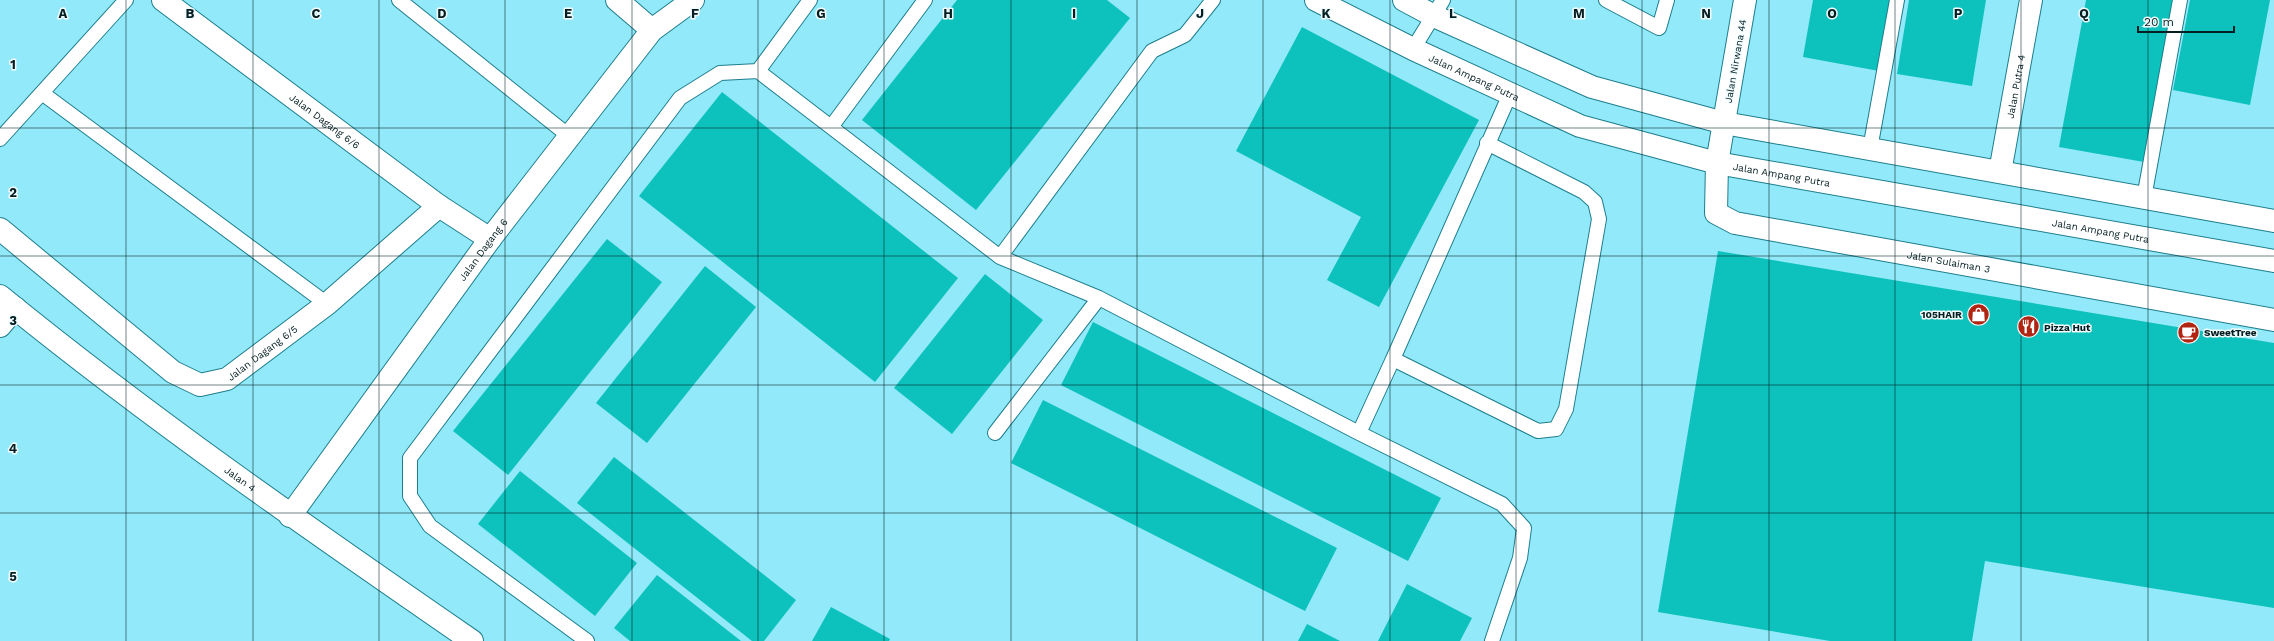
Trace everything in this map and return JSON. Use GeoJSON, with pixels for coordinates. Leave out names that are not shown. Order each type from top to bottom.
{"type":"FeatureCollection","features":[{"type":"Feature","properties":{"kind":"street","name":"Jalan Dagang 6/6"},"geometry":{"type":"LineString","coordinates":[[163,0],[439,206],[490,239]]}},
{"type":"Feature","properties":{"kind":"street"},"geometry":{"type":"LineString","coordinates":[[617,0],[652,30]]}},
{"type":"Feature","properties":{"kind":"street","name":"Jalan Dagang 6"},"geometry":{"type":"LineString","coordinates":[[290,516],[490,239],[569,136],[652,30],[693,0]]}},
{"type":"Feature","properties":{"kind":"street","name":"Jalan Ampang Putra"},"geometry":{"type":"LineString","coordinates":[[1316,0],[1413,49],[1580,126],[1717,163],[2274,261]]}},
{"type":"Feature","properties":{"kind":"street"},"geometry":{"type":"LineString","coordinates":[[1404,0],[1438,8],[1592,87],[1724,123],[2274,221]]}},
{"type":"Feature","properties":{"kind":"street","name":"Jalan Nirwana 44"},"geometry":{"type":"LineString","coordinates":[[1724,123],[1746,0]]}},
{"type":"Feature","properties":{"kind":"street","name":"Jalan Putra 4"},"geometry":{"type":"LineString","coordinates":[[2000,172],[2030,0]]}},
{"type":"Feature","properties":{"kind":"street","name":"Jalan Sulaiman 3"},"geometry":{"type":"LineString","coordinates":[[1724,123],[1717,163],[1716,213],[1735,223],[2274,320]]}},
{"type":"Feature","properties":{"kind":"street","name":"Jalan Dagang 6/5"},"geometry":{"type":"LineString","coordinates":[[0,229],[173,372],[200,385],[227,379],[327,304],[439,206]]}},
{"type":"Feature","properties":{"kind":"street"},"geometry":{"type":"LineString","coordinates":[[0,326],[8,302]]}},
{"type":"Feature","properties":{"kind":"street","name":"Jalan 4"},"geometry":{"type":"LineString","coordinates":[[8,302],[180,435],[290,516],[472,641]]}},
{"type":"Feature","properties":{"kind":"lane"},"geometry":{"type":"LineString","coordinates":[[0,139],[126,0]]}},
{"type":"Feature","properties":{"kind":"lane"},"geometry":{"type":"LineString","coordinates":[[399,0],[569,136]]}},
{"type":"Feature","properties":{"kind":"lane"},"geometry":{"type":"LineString","coordinates":[[758,71],[810,0]]}},
{"type":"Feature","properties":{"kind":"lane"},"geometry":{"type":"LineString","coordinates":[[831,127],[925,0]]}},
{"type":"Feature","properties":{"kind":"lane"},"geometry":{"type":"LineString","coordinates":[[1000,257],[1152,51],[1185,35],[1212,0]]}},
{"type":"Feature","properties":{"kind":"lane"},"geometry":{"type":"LineString","coordinates":[[1606,0],[1659,28],[1667,0]]}},
{"type":"Feature","properties":{"kind":"lane"},"geometry":{"type":"LineString","coordinates":[[1870,149],[1897,0]]}},
{"type":"Feature","properties":{"kind":"lane"},"geometry":{"type":"LineString","coordinates":[[2144,198],[2180,0]]}},
{"type":"Feature","properties":{"kind":"lane"},"geometry":{"type":"LineString","coordinates":[[1413,49],[1438,8]]}},
{"type":"Feature","properties":{"kind":"lane"},"geometry":{"type":"LineString","coordinates":[[587,641],[430,526],[410,496],[410,458],[680,98],[720,74],[758,71],[1000,257],[1099,298],[1359,433],[1502,504],[1524,528],[1520,558],[1492,641]]}},
{"type":"Feature","properties":{"kind":"lane"},"geometry":{"type":"LineString","coordinates":[[42,93],[327,304]]}},
{"type":"Feature","properties":{"kind":"lane"},"geometry":{"type":"LineString","coordinates":[[1359,433],[1510,94]]}},
{"type":"Feature","properties":{"kind":"lane"},"geometry":{"type":"LineString","coordinates":[[1393,359],[1538,431],[1556,429],[1566,409],[1599,219],[1595,202],[1584,192],[1487,143]]}},
{"type":"Feature","properties":{"kind":"lane"},"geometry":{"type":"LineString","coordinates":[[995,433],[1099,298]]}},
{"type":"Feature","properties":{"kind":"building"},"geometry":{"type":"Polygon","coordinates":[[[957,0],[1107,0],[1130,18],[976,210],[862,120],[957,0]]]}},
{"type":"Feature","properties":{"kind":"building"},"geometry":{"type":"Polygon","coordinates":[[[1813,0],[1892,0],[1879,71],[1803,57],[1813,0]]]}},
{"type":"Feature","properties":{"kind":"building"},"geometry":{"type":"Polygon","coordinates":[[[1909,0],[1986,0],[1972,86],[1897,74],[1909,0]]]}},
{"type":"Feature","properties":{"kind":"building"},"geometry":{"type":"Polygon","coordinates":[[[2086,0],[2173,0],[2144,162],[2059,147],[2086,0]]]}},
{"type":"Feature","properties":{"kind":"building"},"geometry":{"type":"Polygon","coordinates":[[[2190,0],[2270,0],[2250,105],[2173,90],[2190,0]]]}},
{"type":"Feature","properties":{"kind":"building"},"geometry":{"type":"Polygon","coordinates":[[[1302,27],[1479,120],[1379,307],[1327,280],[1361,217],[1236,151],[1302,27]]]}},
{"type":"Feature","properties":{"kind":"building"},"geometry":{"type":"Polygon","coordinates":[[[722,92],[958,278],[875,382],[639,196],[722,92]]]}},
{"type":"Feature","properties":{"kind":"building"},"geometry":{"type":"Polygon","coordinates":[[[607,239],[662,282],[508,475],[453,431],[607,239]]]}},
{"type":"Feature","properties":{"kind":"building"},"geometry":{"type":"Polygon","coordinates":[[[1718,251],[2274,343],[2274,608],[1985,561],[1972,641],[1830,641],[1658,612],[1718,251]]]}},
{"type":"Feature","properties":{"kind":"building"},"geometry":{"type":"Polygon","coordinates":[[[705,266],[756,307],[647,443],[596,403],[705,266]]]}},
{"type":"Feature","properties":{"kind":"building"},"geometry":{"type":"Polygon","coordinates":[[[985,274],[1043,320],[952,434],[894,388],[985,274]]]}},
{"type":"Feature","properties":{"kind":"building"},"geometry":{"type":"Polygon","coordinates":[[[1093,322],[1441,498],[1408,561],[1061,385],[1093,322]]]}},
{"type":"Feature","properties":{"kind":"building"},"geometry":{"type":"Polygon","coordinates":[[[1043,400],[1337,548],[1305,611],[1011,463],[1043,400]]]}},
{"type":"Feature","properties":{"kind":"building"},"geometry":{"type":"Polygon","coordinates":[[[614,457],[796,600],[764,641],[752,641],[577,503],[614,457]]]}},
{"type":"Feature","properties":{"kind":"building"},"geometry":{"type":"Polygon","coordinates":[[[520,471],[637,563],[595,616],[478,524],[520,471]]]}},
{"type":"Feature","properties":{"kind":"building"},"geometry":{"type":"Polygon","coordinates":[[[657,575],[741,641],[630,641],[614,628],[657,575]]]}},
{"type":"Feature","properties":{"kind":"building"},"geometry":{"type":"Polygon","coordinates":[[[1407,584],[1472,618],[1460,641],[1378,641],[1407,584]]]}},
{"type":"Feature","properties":{"kind":"building"},"geometry":{"type":"Polygon","coordinates":[[[831,607],[890,639],[889,641],[812,641],[831,607]]]}},
{"type":"Feature","properties":{"kind":"building"},"geometry":{"type":"Polygon","coordinates":[[[1307,624],[1340,641],[1298,641],[1307,624]]]}},
{"type":"Feature","properties":{"kind":"place","name":"105HAIR"},"geometry":{"type":"Point","coordinates":[1978,314]}},
{"type":"Feature","properties":{"kind":"place","name":"Pizza Hut"},"geometry":{"type":"Point","coordinates":[2028,327]}},
{"type":"Feature","properties":{"kind":"place","name":"SweetTree"},"geometry":{"type":"Point","coordinates":[2189,332]}}]}
